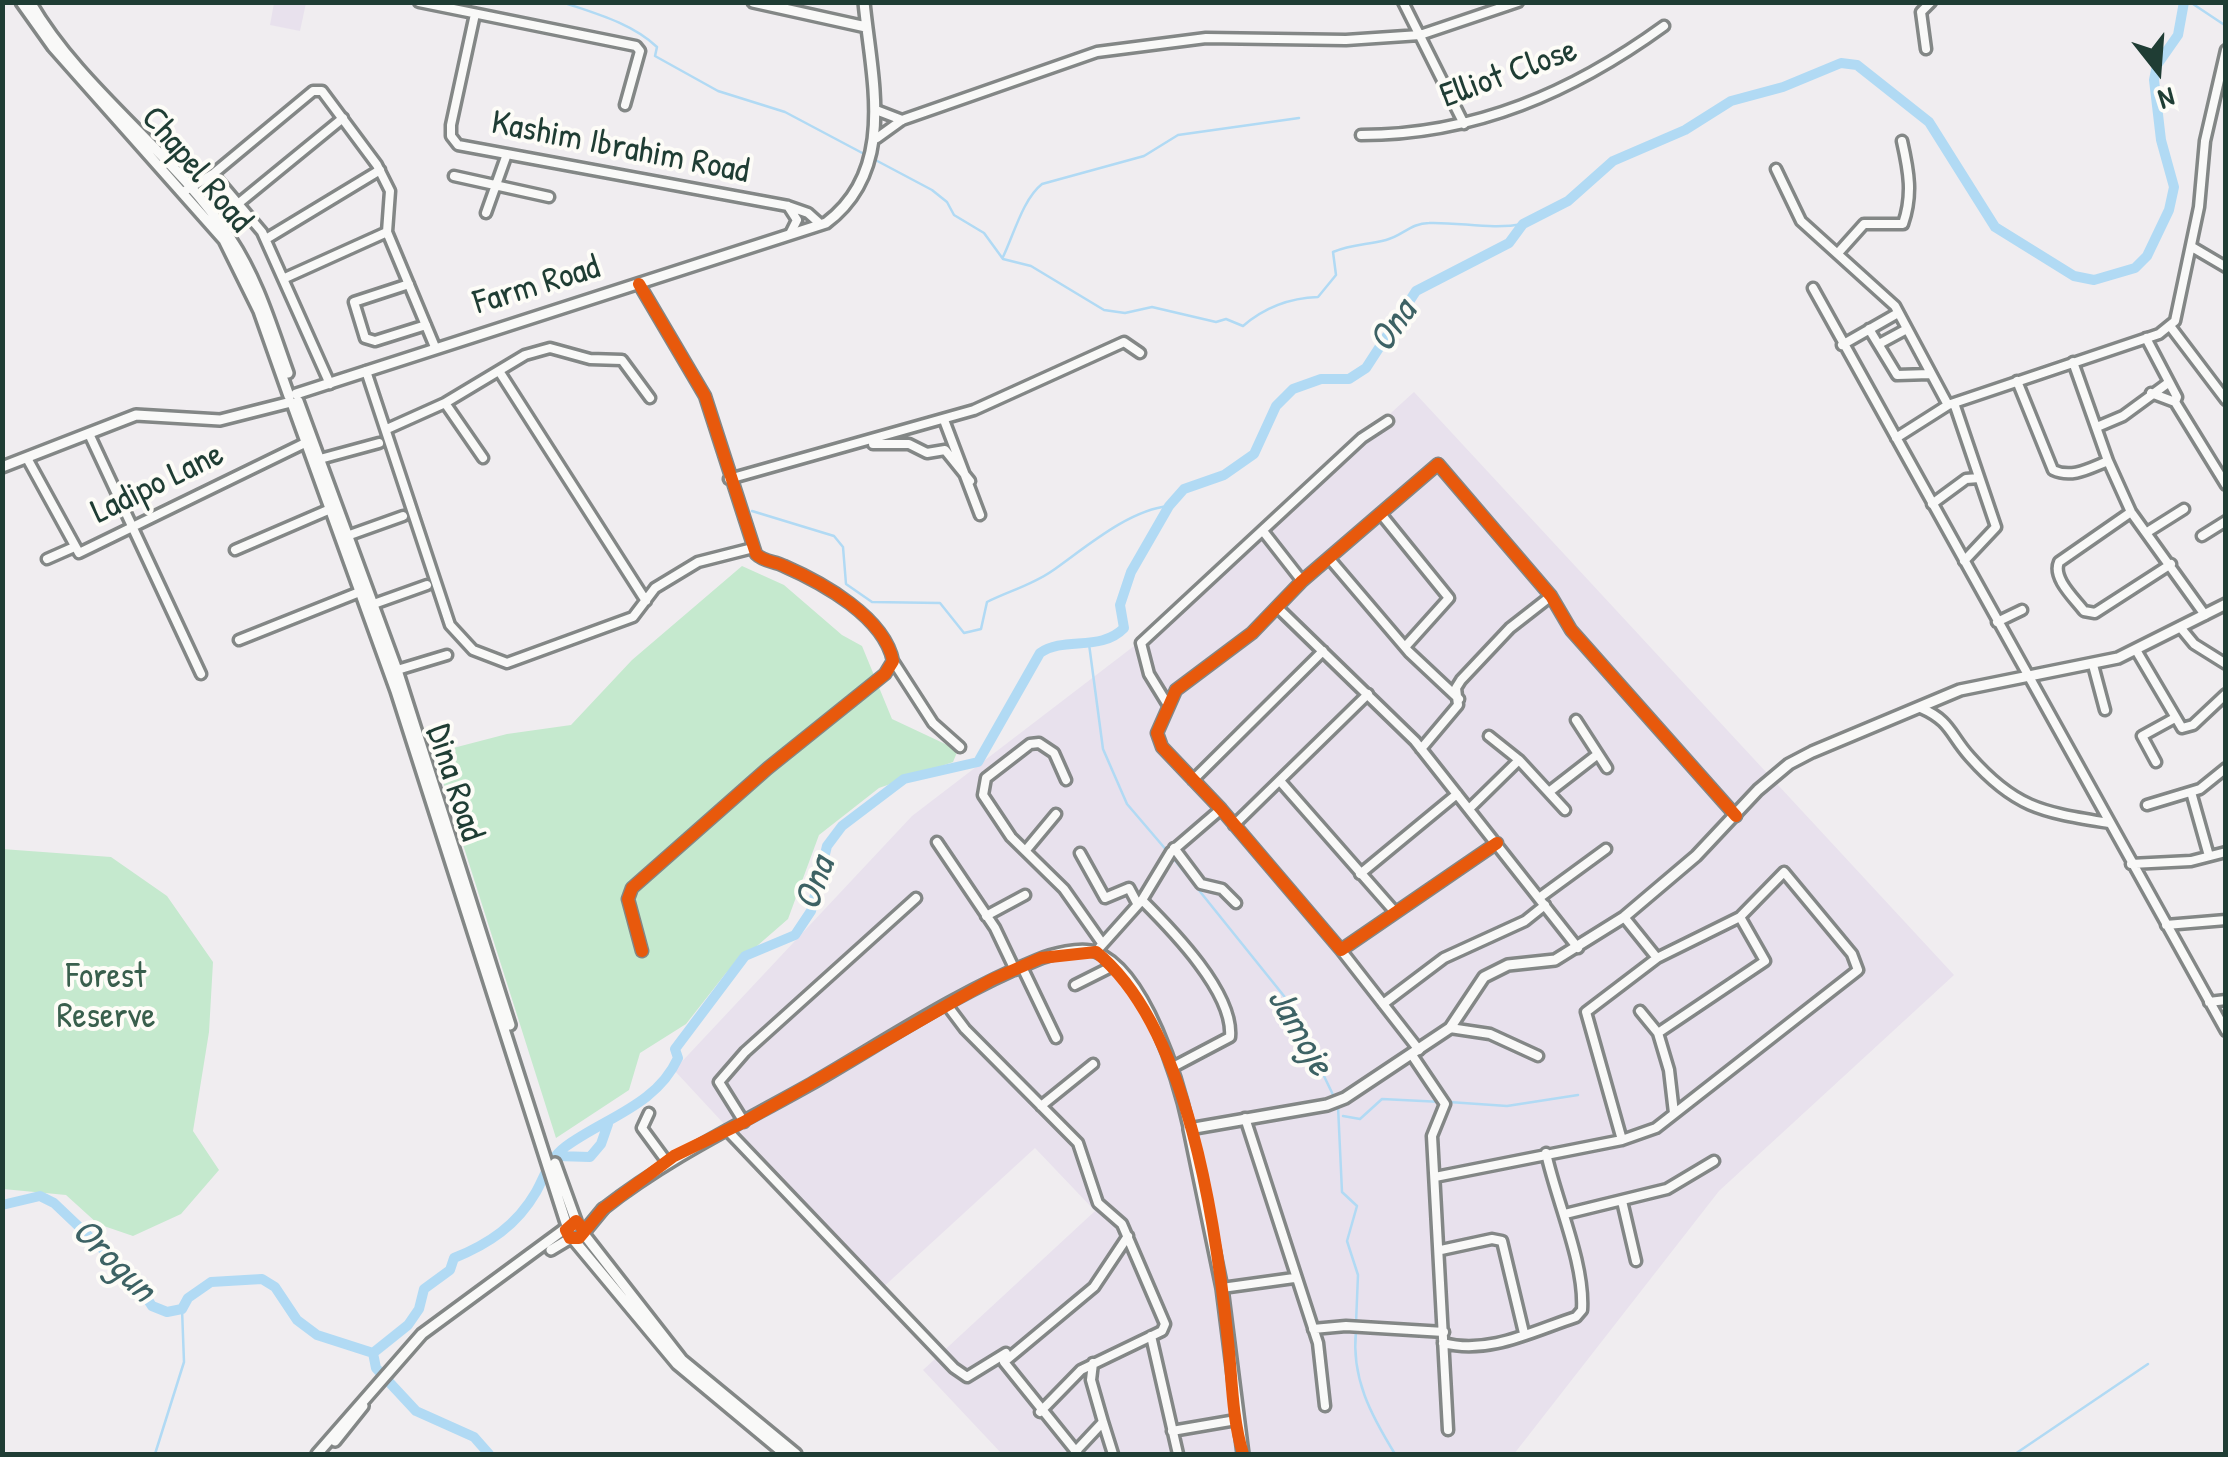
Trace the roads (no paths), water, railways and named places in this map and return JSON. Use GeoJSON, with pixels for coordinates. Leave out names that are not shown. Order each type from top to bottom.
{"type":"FeatureCollection","features":[{"type":"Feature","properties":{"kind":"street","name":"Chapel Road"},"geometry":{"type":"LineString","coordinates":[[21,2],[53,47],[186,190]]}},
{"type":"Feature","properties":{"kind":"street","name":"Chapel Road"},"geometry":{"type":"LineString","coordinates":[[30,2],[58,43],[186,190],[224,240],[243,274],[294,398]]}},
{"type":"Feature","properties":{"kind":"street"},"geometry":{"type":"LineString","coordinates":[[419,2],[639,48],[625,105]]}},
{"type":"Feature","properties":{"kind":"street"},"geometry":{"type":"LineString","coordinates":[[754,2],[793,7],[866,27]]}},
{"type":"Feature","properties":{"kind":"street"},"geometry":{"type":"LineString","coordinates":[[842,206],[877,138],[864,2]]}},
{"type":"Feature","properties":{"kind":"street"},"geometry":{"type":"LineString","coordinates":[[1404,2],[1464,124]]}},
{"type":"Feature","properties":{"kind":"street"},"geometry":{"type":"LineString","coordinates":[[877,138],[902,120],[1097,52],[1142,43],[1420,35],[1518,2]]}},
{"type":"Feature","properties":{"kind":"street"},"geometry":{"type":"LineString","coordinates":[[1926,49],[1921,12],[1931,2]]}},
{"type":"Feature","properties":{"kind":"street","name":"Kashim Ibrahim Road"},"geometry":{"type":"LineString","coordinates":[[475,14],[450,136],[458,145],[788,206],[808,213],[818,222]]}},
{"type":"Feature","properties":{"kind":"street","name":"Elliot Close"},"geometry":{"type":"LineString","coordinates":[[1361,135],[1410,135],[1464,124],[1577,83],[1664,26]]}},
{"type":"Feature","properties":{"kind":"street"},"geometry":{"type":"LineString","coordinates":[[1896,438],[1951,404],[2146,338],[2170,326],[2179,313],[2205,142],[2226,50]]}},
{"type":"Feature","properties":{"kind":"street"},"geometry":{"type":"LineString","coordinates":[[186,190],[212,174],[313,91],[322,90],[380,170],[390,191],[387,232],[435,348]]}},
{"type":"Feature","properties":{"kind":"street"},"geometry":{"type":"LineString","coordinates":[[876,110],[902,120]]}},
{"type":"Feature","properties":{"kind":"street"},"geometry":{"type":"LineString","coordinates":[[239,202],[343,118]]}},
{"type":"Feature","properties":{"kind":"street"},"geometry":{"type":"LineString","coordinates":[[878,123],[893,126]]}},
{"type":"Feature","properties":{"kind":"street"},"geometry":{"type":"LineString","coordinates":[[1838,253],[1864,224],[1903,224],[1910,210],[1912,182],[1902,141]]}},
{"type":"Feature","properties":{"kind":"street"},"geometry":{"type":"LineString","coordinates":[[486,213],[506,154]]}},
{"type":"Feature","properties":{"kind":"street"},"geometry":{"type":"LineString","coordinates":[[1776,169],[1801,221],[1892,302],[1930,374],[1951,404],[1996,527],[1964,561]]}},
{"type":"Feature","properties":{"kind":"street"},"geometry":{"type":"LineString","coordinates":[[266,239],[380,170]]}},
{"type":"Feature","properties":{"kind":"street"},"geometry":{"type":"LineString","coordinates":[[212,174],[266,239],[330,384]]}},
{"type":"Feature","properties":{"kind":"street"},"geometry":{"type":"LineString","coordinates":[[454,176],[549,197]]}},
{"type":"Feature","properties":{"kind":"street","name":"Kashim Ibrahim Road"},"geometry":{"type":"LineString","coordinates":[[788,206],[797,220],[792,232]]}},
{"type":"Feature","properties":{"kind":"street","name":"Farm Road"},"geometry":{"type":"LineString","coordinates":[[778,240],[842,206]]}},
{"type":"Feature","properties":{"kind":"street","name":"Farm Road"},"geometry":{"type":"LineString","coordinates":[[294,398],[435,348],[778,240],[826,223],[842,206]]}},
{"type":"Feature","properties":{"kind":"street"},"geometry":{"type":"LineString","coordinates":[[285,278],[387,232]]}},
{"type":"Feature","properties":{"kind":"street"},"geometry":{"type":"LineString","coordinates":[[2192,247],[2226,267]]}},
{"type":"Feature","properties":{"kind":"street"},"geometry":{"type":"LineString","coordinates":[[408,284],[354,302],[364,338],[376,340],[426,325]]}},
{"type":"Feature","properties":{"kind":"street"},"geometry":{"type":"LineString","coordinates":[[639,284],[705,396],[753,548],[762,559],[784,566],[857,611],[886,639],[893,661],[933,723],[960,747]]}},
{"type":"Feature","properties":{"kind":"street"},"geometry":{"type":"LineString","coordinates":[[1813,288],[2226,1031]]}},
{"type":"Feature","properties":{"kind":"street"},"geometry":{"type":"LineString","coordinates":[[1842,345],[1898,313]]}},
{"type":"Feature","properties":{"kind":"street"},"geometry":{"type":"LineString","coordinates":[[2170,326],[2226,400]]}},
{"type":"Feature","properties":{"kind":"street"},"geometry":{"type":"LineString","coordinates":[[1869,330],[1898,375],[1930,374]]}},
{"type":"Feature","properties":{"kind":"street"},"geometry":{"type":"LineString","coordinates":[[1878,344],[1905,330]]}},
{"type":"Feature","properties":{"kind":"street"},"geometry":{"type":"LineString","coordinates":[[2146,338],[2177,397],[2175,402]]}},
{"type":"Feature","properties":{"kind":"street"},"geometry":{"type":"LineString","coordinates":[[729,480],[944,420],[1124,342],[1140,353]]}},
{"type":"Feature","properties":{"kind":"street"},"geometry":{"type":"LineString","coordinates":[[387,429],[445,404],[525,355],[550,348],[590,358],[622,360],[650,398]]}},
{"type":"Feature","properties":{"kind":"street"},"geometry":{"type":"LineString","coordinates":[[2074,362],[2108,460],[2131,512],[2205,615]]}},
{"type":"Feature","properties":{"kind":"street"},"geometry":{"type":"LineString","coordinates":[[366,371],[450,625],[473,650],[507,663],[633,617],[655,588],[698,562],[753,548]]}},
{"type":"Feature","properties":{"kind":"street"},"geometry":{"type":"LineString","coordinates":[[498,371],[646,602]]}},
{"type":"Feature","properties":{"kind":"street"},"geometry":{"type":"LineString","coordinates":[[2016,381],[2053,470],[2070,474],[2108,460]]}},
{"type":"Feature","properties":{"kind":"street"},"geometry":{"type":"LineString","coordinates":[[2096,426],[2123,416],[2168,383]]}},
{"type":"Feature","properties":{"kind":"street"},"geometry":{"type":"LineString","coordinates":[[2151,393],[2175,402],[2224,478]]}},
{"type":"Feature","properties":{"kind":"street"},"geometry":{"type":"LineString","coordinates":[[2,467],[136,415],[220,420],[294,398]]}},
{"type":"Feature","properties":{"kind":"street","name":"Dina Road"},"geometry":{"type":"LineString","coordinates":[[294,398],[305,443],[357,593],[393,671]]}},
{"type":"Feature","properties":{"kind":"street","name":"Dina Road"},"geometry":{"type":"LineString","coordinates":[[294,398],[320,459],[371,605],[575,1230]]}},
{"type":"Feature","properties":{"kind":"street"},"geometry":{"type":"LineString","coordinates":[[445,404],[483,458]]}},
{"type":"Feature","properties":{"kind":"street"},"geometry":{"type":"LineString","coordinates":[[944,420],[980,515]]}},
{"type":"Feature","properties":{"kind":"street"},"geometry":{"type":"LineString","coordinates":[[1168,704],[1149,674],[1141,643],[1362,438],[1388,421]]}},
{"type":"Feature","properties":{"kind":"street"},"geometry":{"type":"LineString","coordinates":[[90,436],[201,674]]}},
{"type":"Feature","properties":{"kind":"street","name":"Ladipo Lane"},"geometry":{"type":"LineString","coordinates":[[28,460],[72,548],[79,553],[305,443]]}},
{"type":"Feature","properties":{"kind":"street"},"geometry":{"type":"LineString","coordinates":[[320,459],[379,443]]}},
{"type":"Feature","properties":{"kind":"street"},"geometry":{"type":"LineString","coordinates":[[865,444],[909,444],[927,453],[945,450],[970,482]]}},
{"type":"Feature","properties":{"kind":"street"},"geometry":{"type":"LineString","coordinates":[[1448,1430],[1432,1136],[1445,1104],[1383,1004],[1221,809],[1158,741],[1157,726],[1176,690],[1244,640],[1302,582],[1440,465],[1551,596],[1571,630],[1736,816]]}},
{"type":"Feature","properties":{"kind":"street"},"geometry":{"type":"LineString","coordinates":[[1932,504],[1966,479],[1978,478]]}},
{"type":"Feature","properties":{"kind":"street"},"geometry":{"type":"LineString","coordinates":[[2148,532],[2184,509]]}},
{"type":"Feature","properties":{"kind":"street"},"geometry":{"type":"LineString","coordinates":[[235,550],[328,510]]}},
{"type":"Feature","properties":{"kind":"street"},"geometry":{"type":"LineString","coordinates":[[2131,512],[2059,562],[2058,577],[2084,611],[2095,613],[2171,564]]}},
{"type":"Feature","properties":{"kind":"street"},"geometry":{"type":"LineString","coordinates":[[1380,514],[1442,583],[1449,598],[1405,647]]}},
{"type":"Feature","properties":{"kind":"street"},"geometry":{"type":"LineString","coordinates":[[347,536],[403,516]]}},
{"type":"Feature","properties":{"kind":"street"},"geometry":{"type":"LineString","coordinates":[[2202,536],[2226,521]]}},
{"type":"Feature","properties":{"kind":"street"},"geometry":{"type":"LineString","coordinates":[[1263,532],[1302,582]]}},
{"type":"Feature","properties":{"kind":"street"},"geometry":{"type":"LineString","coordinates":[[47,559],[72,548]]}},
{"type":"Feature","properties":{"kind":"street"},"geometry":{"type":"LineString","coordinates":[[1329,558],[1405,647],[1459,700]]}},
{"type":"Feature","properties":{"kind":"street"},"geometry":{"type":"LineString","coordinates":[[371,605],[427,585]]}},
{"type":"Feature","properties":{"kind":"street"},"geometry":{"type":"LineString","coordinates":[[239,640],[357,593]]}},
{"type":"Feature","properties":{"kind":"street"},"geometry":{"type":"LineString","coordinates":[[1459,700],[1456,688],[1462,680],[1510,628],[1551,596]]}},
{"type":"Feature","properties":{"kind":"street"},"geometry":{"type":"LineString","coordinates":[[1189,1129],[1343,1099],[1450,1028],[1484,977],[1508,965],[1555,960],[1624,917],[1696,856],[1789,764],[1960,690],[2093,664],[2136,650],[2226,604]]}},
{"type":"Feature","properties":{"kind":"street"},"geometry":{"type":"LineString","coordinates":[[1277,606],[1421,749],[1578,948]]}},
{"type":"Feature","properties":{"kind":"street"},"geometry":{"type":"LineString","coordinates":[[1997,622],[2022,610]]}},
{"type":"Feature","properties":{"kind":"street"},"geometry":{"type":"LineString","coordinates":[[2180,627],[2194,644],[2226,664]]}},
{"type":"Feature","properties":{"kind":"street"},"geometry":{"type":"LineString","coordinates":[[1193,780],[1323,650]]}},
{"type":"Feature","properties":{"kind":"street"},"geometry":{"type":"LineString","coordinates":[[2136,650],[2173,719],[2187,728],[2226,694]]}},
{"type":"Feature","properties":{"kind":"street"},"geometry":{"type":"LineString","coordinates":[[393,671],[447,655]]}},
{"type":"Feature","properties":{"kind":"street"},"geometry":{"type":"LineString","coordinates":[[642,951],[628,899],[632,888],[781,757],[885,674],[893,661]]}},
{"type":"Feature","properties":{"kind":"street"},"geometry":{"type":"LineString","coordinates":[[2093,664],[2106,710]]}},
{"type":"Feature","properties":{"kind":"street"},"geometry":{"type":"LineString","coordinates":[[1234,826],[1368,694]]}},
{"type":"Feature","properties":{"kind":"street"},"geometry":{"type":"LineString","coordinates":[[1421,749],[1459,700]]}},
{"type":"Feature","properties":{"kind":"street"},"geometry":{"type":"LineString","coordinates":[[1922,708],[1945,720],[1972,759],[2006,794],[2037,808],[2109,823]]}},
{"type":"Feature","properties":{"kind":"street"},"geometry":{"type":"LineString","coordinates":[[2156,762],[2142,736],[2173,719]]}},
{"type":"Feature","properties":{"kind":"street"},"geometry":{"type":"LineString","coordinates":[[1576,720],[1607,768]]}},
{"type":"Feature","properties":{"kind":"street"},"geometry":{"type":"LineString","coordinates":[[1489,736],[1519,760],[1565,810]]}},
{"type":"Feature","properties":{"kind":"street"},"geometry":{"type":"LineString","coordinates":[[1066,780],[1054,753],[1039,743],[1022,748],[986,778],[982,786],[988,804],[1055,878],[1102,943]]}},
{"type":"Feature","properties":{"kind":"street"},"geometry":{"type":"LineString","coordinates":[[1549,792],[1598,754]]}},
{"type":"Feature","properties":{"kind":"street"},"geometry":{"type":"LineString","coordinates":[[1470,809],[1519,760]]}},
{"type":"Feature","properties":{"kind":"street"},"geometry":{"type":"LineString","coordinates":[[2147,805],[2192,792],[2226,768]]}},
{"type":"Feature","properties":{"kind":"street"},"geometry":{"type":"LineString","coordinates":[[1280,781],[1395,912]]}},
{"type":"Feature","properties":{"kind":"street"},"geometry":{"type":"LineString","coordinates":[[2192,792],[2209,856]]}},
{"type":"Feature","properties":{"kind":"street"},"geometry":{"type":"LineString","coordinates":[[1360,874],[1458,794]]}},
{"type":"Feature","properties":{"kind":"street"},"geometry":{"type":"LineString","coordinates":[[1096,952],[1140,901],[1174,848],[1221,809]]}},
{"type":"Feature","properties":{"kind":"street"},"geometry":{"type":"LineString","coordinates":[[1026,850],[1056,814]]}},
{"type":"Feature","properties":{"kind":"street"},"geometry":{"type":"LineString","coordinates":[[936,842],[986,916],[1056,1038]]}},
{"type":"Feature","properties":{"kind":"street"},"geometry":{"type":"LineString","coordinates":[[1341,950],[1497,843]]}},
{"type":"Feature","properties":{"kind":"street"},"geometry":{"type":"LineString","coordinates":[[1174,848],[1201,884],[1222,889],[1236,903]]}},
{"type":"Feature","properties":{"kind":"street"},"geometry":{"type":"LineString","coordinates":[[1383,1004],[1444,958],[1526,921],[1542,901],[1606,849]]}},
{"type":"Feature","properties":{"kind":"street"},"geometry":{"type":"LineString","coordinates":[[2131,864],[2226,852]]}},
{"type":"Feature","properties":{"kind":"street"},"geometry":{"type":"LineString","coordinates":[[1080,853],[1104,898],[1129,888],[1182,941],[1230,1020],[1230,1038],[1175,1066]]}},
{"type":"Feature","properties":{"kind":"street"},"geometry":{"type":"LineString","coordinates":[[1436,1178],[1622,1140],[1656,1128],[1857,972],[1852,954],[1787,874],[1778,874],[1740,917],[1657,958],[1586,1012],[1622,1140]]}},
{"type":"Feature","properties":{"kind":"street"},"geometry":{"type":"LineString","coordinates":[[986,916],[1025,895]]}},
{"type":"Feature","properties":{"kind":"street"},"geometry":{"type":"LineString","coordinates":[[744,1122],[719,1082],[745,1052],[916,898]]}},
{"type":"Feature","properties":{"kind":"street"},"geometry":{"type":"LineString","coordinates":[[1624,917],[1657,958]]}},
{"type":"Feature","properties":{"kind":"street"},"geometry":{"type":"LineString","coordinates":[[1658,1034],[1765,961],[1740,917]]}},
{"type":"Feature","properties":{"kind":"street"},"geometry":{"type":"LineString","coordinates":[[2166,925],[2225,920]]}},
{"type":"Feature","properties":{"kind":"street"},"geometry":{"type":"LineString","coordinates":[[320,1454],[422,1334],[667,1162],[1018,969],[1041,958],[1096,952],[1113,966],[1145,1008],[1175,1066],[1222,1288],[1236,1420],[1244,1454]]}},
{"type":"Feature","properties":{"kind":"street"},"geometry":{"type":"LineString","coordinates":[[1074,985],[1113,966]]}},
{"type":"Feature","properties":{"kind":"street"},"geometry":{"type":"LineString","coordinates":[[2209,1002],[2226,1000]]}},
{"type":"Feature","properties":{"kind":"street"},"geometry":{"type":"LineString","coordinates":[[948,1005],[1078,1143],[1101,1207],[1120,1220],[1165,1324],[1151,1336],[1093,1363],[1066,1383],[1040,1412]]}},
{"type":"Feature","properties":{"kind":"street"},"geometry":{"type":"LineString","coordinates":[[1640,1011],[1651,1030],[1658,1034],[1670,1070],[1674,1113]]}},
{"type":"Feature","properties":{"kind":"street"},"geometry":{"type":"LineString","coordinates":[[1450,1028],[1490,1034],[1538,1056]]}},
{"type":"Feature","properties":{"kind":"street"},"geometry":{"type":"LineString","coordinates":[[1040,1106],[1093,1064]]}},
{"type":"Feature","properties":{"kind":"street"},"geometry":{"type":"LineString","coordinates":[[649,1113],[642,1128],[667,1162]]}},
{"type":"Feature","properties":{"kind":"street"},"geometry":{"type":"LineString","coordinates":[[1245,1118],[1266,1172],[1294,1278],[1313,1329],[1325,1406]]}},
{"type":"Feature","properties":{"kind":"street"},"geometry":{"type":"LineString","coordinates":[[727,1130],[954,1368],[968,1377],[1002,1359],[1094,1288],[1128,1236]]}},
{"type":"Feature","properties":{"kind":"street"},"geometry":{"type":"LineString","coordinates":[[1443,1343],[1478,1348],[1576,1317],[1582,1310],[1564,1214],[1557,1203],[1546,1153]]}},
{"type":"Feature","properties":{"kind":"street"},"geometry":{"type":"LineString","coordinates":[[1564,1214],[1667,1189],[1714,1161]]}},
{"type":"Feature","properties":{"kind":"street"},"geometry":{"type":"LineString","coordinates":[[1622,1201],[1636,1262]]}},
{"type":"Feature","properties":{"kind":"street"},"geometry":{"type":"LineString","coordinates":[[575,1230],[676,1364],[785,1454]]}},
{"type":"Feature","properties":{"kind":"street"},"geometry":{"type":"LineString","coordinates":[[575,1230],[682,1360],[796,1454]]}},
{"type":"Feature","properties":{"kind":"street"},"geometry":{"type":"LineString","coordinates":[[1441,1250],[1492,1238],[1502,1241],[1524,1333]]}},
{"type":"Feature","properties":{"kind":"street"},"geometry":{"type":"LineString","coordinates":[[1222,1288],[1294,1278]]}},
{"type":"Feature","properties":{"kind":"street"},"geometry":{"type":"LineString","coordinates":[[1313,1329],[1346,1326],[1444,1332]]}},
{"type":"Feature","properties":{"kind":"street"},"geometry":{"type":"LineString","coordinates":[[1151,1336],[1178,1454]]}},
{"type":"Feature","properties":{"kind":"street"},"geometry":{"type":"LineString","coordinates":[[1002,1359],[1076,1453],[1104,1422]]}},
{"type":"Feature","properties":{"kind":"street"},"geometry":{"type":"LineString","coordinates":[[1093,1363],[1090,1380],[1113,1454]]}},
{"type":"Feature","properties":{"kind":"street"},"geometry":{"type":"LineString","coordinates":[[1172,1431],[1236,1420]]}},
{"type":"Feature","properties":{"kind":"waterway"},"geometry":{"type":"LineString","coordinates":[[562,2],[636,31],[657,47],[655,56],[718,91],[785,112],[932,190],[947,202],[954,215],[984,233],[1003,259],[1031,266],[1104,310],[1125,313],[1152,307],[1216,322],[1226,319],[1243,326],[1278,305],[1318,297],[1336,275],[1333,252],[1340,249],[1386,240],[1423,224],[1523,224]]}},
{"type":"Feature","properties":{"kind":"waterway","name":"Ona"},"geometry":{"type":"LineString","coordinates":[[373,1353],[408,1325],[419,1309],[424,1289],[450,1270],[454,1258],[511,1224],[560,1152],[657,1088],[678,1058],[675,1049],[745,956],[795,935],[811,911],[827,846],[842,826],[904,779],[978,762],[1040,653],[1060,645],[1105,640],[1124,628],[1120,605],[1131,572],[1169,506],[1184,489],[1224,475],[1254,454],[1276,406],[1293,389],[1321,379],[1349,379],[1366,368],[1416,291],[1509,243],[1523,224],[1568,201],[1613,161],[1685,130],[1731,101],[1783,87],[1841,63],[1857,65],[1929,122],[1995,227],[2074,276],[2094,280],[2135,268],[2147,256],[2169,210],[2174,187],[2161,140],[2154,80],[2157,65],[2178,35],[2184,2]]}},
{"type":"Feature","properties":{"kind":"waterway"},"geometry":{"type":"LineString","coordinates":[[2190,2],[2226,26]]}},
{"type":"Feature","properties":{"kind":"waterway"},"geometry":{"type":"LineString","coordinates":[[1003,257],[1024,208],[1042,184],[1144,156],[1178,135],[1299,118]]}},
{"type":"Feature","properties":{"kind":"waterway"},"geometry":{"type":"LineString","coordinates":[[752,511],[834,536],[843,547],[846,584],[872,602],[940,603],[964,633],[981,629],[987,602],[1044,576],[1123,522],[1169,506]]}},
{"type":"Feature","properties":{"kind":"waterway","name":"Jamoje"},"geometry":{"type":"LineString","coordinates":[[1089,644],[1103,749],[1127,804],[1168,852]]}},
{"type":"Feature","properties":{"kind":"waterway","name":"Jamoje"},"geometry":{"type":"LineString","coordinates":[[1173,858],[1288,1001],[1335,1099]]}},
{"type":"Feature","properties":{"kind":"waterway"},"geometry":{"type":"LineString","coordinates":[[1449,1102],[1507,1106],[1578,1095]]}},
{"type":"Feature","properties":{"kind":"waterway"},"geometry":{"type":"LineString","coordinates":[[1343,1116],[1360,1119],[1382,1099],[1442,1102]]}},
{"type":"Feature","properties":{"kind":"waterway","name":"Jamoje"},"geometry":{"type":"LineString","coordinates":[[1338,1106],[1342,1192],[1357,1206],[1347,1241],[1358,1275],[1356,1323]]}},
{"type":"Feature","properties":{"kind":"waterway","name":"Ona"},"geometry":{"type":"LineString","coordinates":[[557,1156],[590,1157],[601,1144],[608,1124]]}},
{"type":"Feature","properties":{"kind":"waterway","name":"Orogun"},"geometry":{"type":"LineString","coordinates":[[2,1205],[40,1196],[54,1203],[135,1280],[152,1306],[167,1312],[182,1309],[188,1298],[211,1282],[262,1279],[275,1287],[297,1320],[317,1335],[373,1353]]}},
{"type":"Feature","properties":{"kind":"waterway"},"geometry":{"type":"LineString","coordinates":[[155,1454],[184,1362],[182,1309]]}},
{"type":"Feature","properties":{"kind":"waterway","name":"Jamoje"},"geometry":{"type":"LineString","coordinates":[[1356,1331],[1357,1365],[1365,1396],[1395,1454]]}},
{"type":"Feature","properties":{"kind":"waterway","name":"Ona"},"geometry":{"type":"LineString","coordinates":[[373,1353],[376,1368],[416,1411],[474,1437],[489,1454]]}},
{"type":"Feature","properties":{"kind":"waterway"},"geometry":{"type":"LineString","coordinates":[[2015,1454],[2148,1364]]}},
{"type":"Feature","properties":{"kind":"park label","name":"Forest Reserve"},"geometry":{"type":"Point","coordinates":[106,998]}}]}
